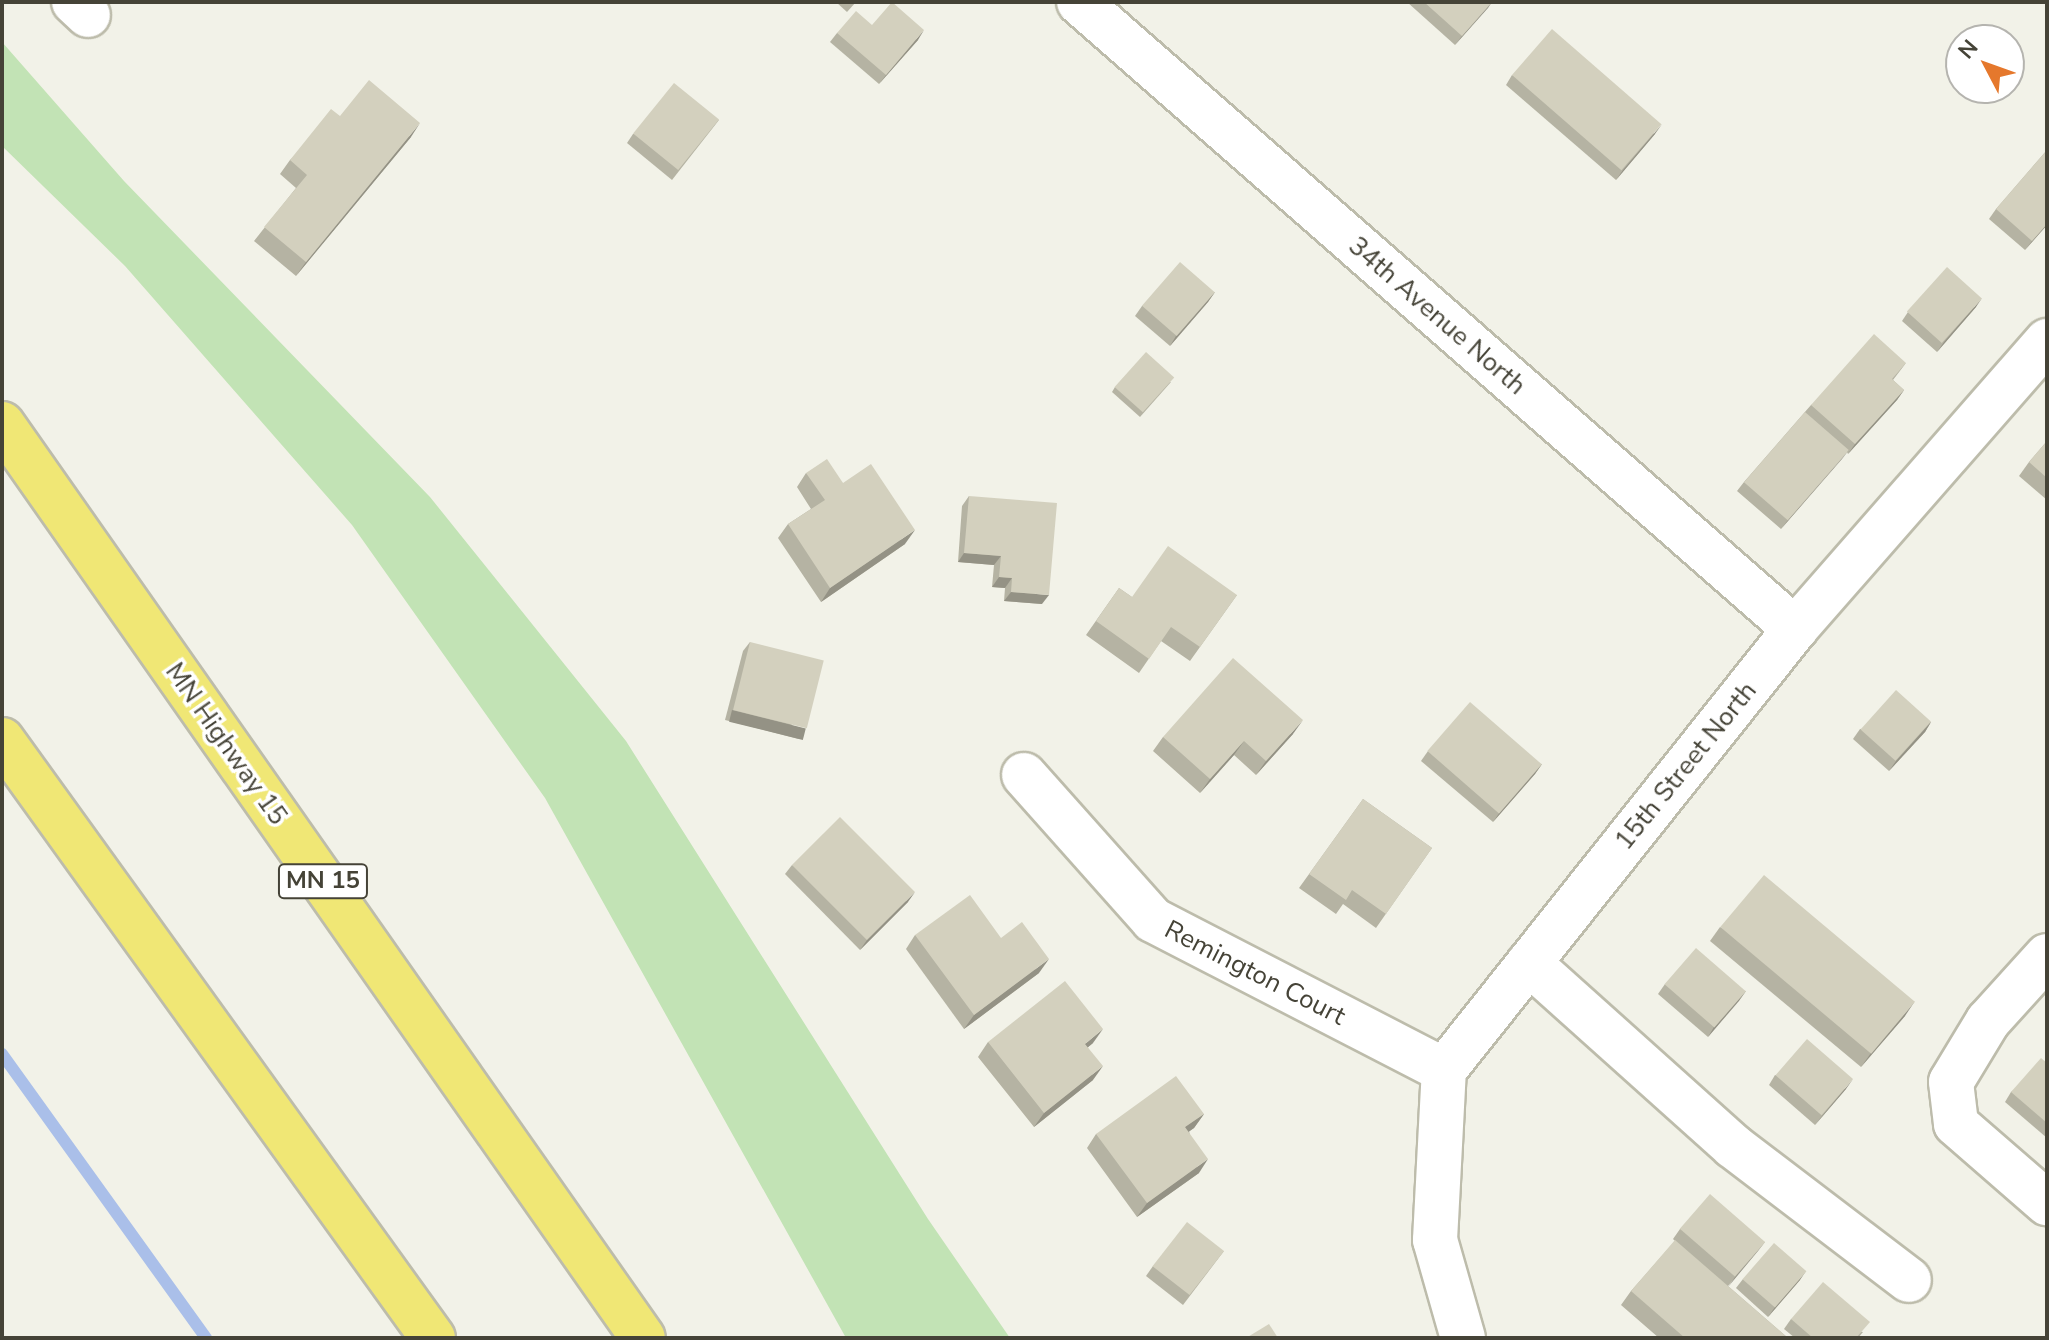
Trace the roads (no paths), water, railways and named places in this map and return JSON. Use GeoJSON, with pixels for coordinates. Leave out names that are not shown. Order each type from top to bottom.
{"type":"FeatureCollection","features":[{"type":"Feature","properties":{"kind":"highway","name":"MN Highway 15"},"geometry":{"type":"LineString","coordinates":[[2,424],[643,1338]]}},
{"type":"Feature","properties":{"kind":"highway"},"geometry":{"type":"LineString","coordinates":[[2,740],[433,1338]]}},
{"type":"Feature","properties":{"kind":"street","name":"34th Avenue North"},"geometry":{"type":"LineString","coordinates":[[1079,2],[1795,629]]}},
{"type":"Feature","properties":{"kind":"street","name":"15th Street North"},"geometry":{"type":"LineString","coordinates":[[1444,1070],[1795,629],[2047,341]]}},
{"type":"Feature","properties":{"kind":"street","name":"Remington Court"},"geometry":{"type":"LineString","coordinates":[[1024,775],[1153,920],[1444,1070]]}},
{"type":"Feature","properties":{"kind":"street"},"geometry":{"type":"LineString","coordinates":[[2047,956],[1988,1021],[1951,1082],[1956,1124],[2047,1203]]}},
{"type":"Feature","properties":{"kind":"street"},"geometry":{"type":"LineString","coordinates":[[1529,963],[1733,1146],[1909,1280]]}},
{"type":"Feature","properties":{"kind":"street"},"geometry":{"type":"LineString","coordinates":[[1444,1070],[1435,1240],[1463,1338]]}},
{"type":"Feature","properties":{"kind":"waterway"},"geometry":{"type":"LineString","coordinates":[[2,1054],[206,1338]]}}]}
